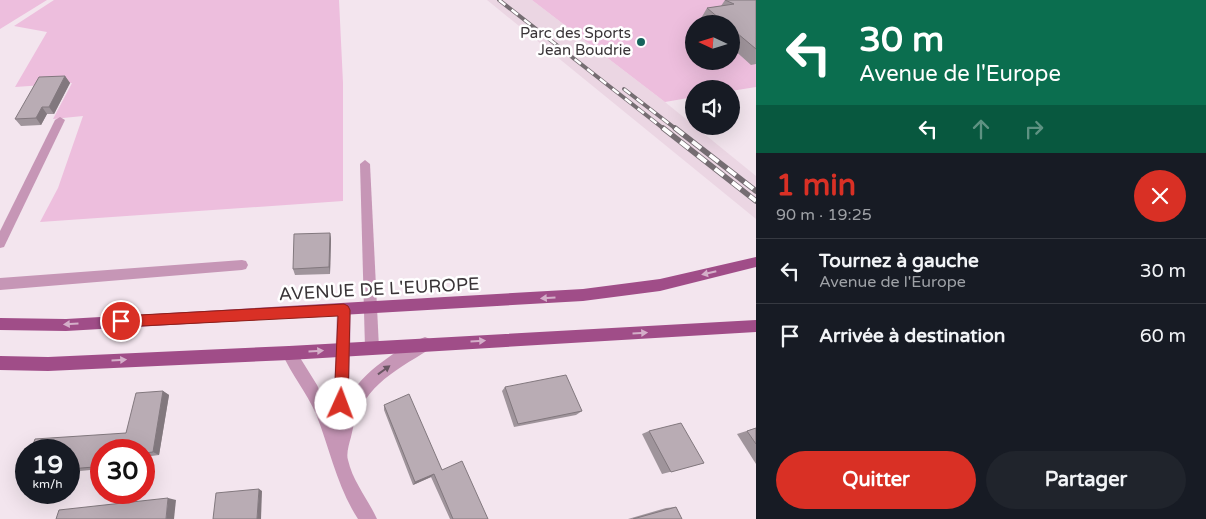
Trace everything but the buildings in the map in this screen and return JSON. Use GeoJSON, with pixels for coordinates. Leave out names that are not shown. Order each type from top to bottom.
{"type":"FeatureCollection","features":[{"type":"Feature","properties":{"kind":"main road","name":"AVENUE DE L'EUROPE"},"geometry":{"type":"LineString","coordinates":[[0,324],[66,325],[606,293],[660,285],[756,262]]}},
{"type":"Feature","properties":{"kind":"main road"},"geometry":{"type":"LineString","coordinates":[[0,363],[48,364],[344,350],[756,326]]}},
{"type":"Feature","properties":{"kind":"street"},"geometry":{"type":"LineString","coordinates":[[0,244],[60,120]]}},
{"type":"Feature","properties":{"kind":"street"},"geometry":{"type":"LineString","coordinates":[[365,164],[372,348]]}},
{"type":"Feature","properties":{"kind":"street"},"geometry":{"type":"LineString","coordinates":[[0,284],[242,265]]}},
{"type":"Feature","properties":{"kind":"street"},"geometry":{"type":"LineString","coordinates":[[339,457],[344,310]]}},
{"type":"Feature","properties":{"kind":"street"},"geometry":{"type":"LineString","coordinates":[[339,457],[350,410],[363,389],[382,370],[425,344]]}},
{"type":"Feature","properties":{"kind":"street"},"geometry":{"type":"LineString","coordinates":[[289,352],[303,374],[322,412],[339,457],[346,483],[368,519]]}},
{"type":"Feature","properties":{"kind":"shaded area"},"geometry":{"type":"Polygon","coordinates":[[[0,0],[47,0],[0,29],[0,0]]]}},
{"type":"Feature","properties":{"kind":"shaded area"},"geometry":{"type":"Polygon","coordinates":[[[54,0],[339,0],[343,83],[343,201],[40,222],[58,188],[83,116],[53,119],[72,83],[15,87],[47,32],[14,26],[54,0]]]}},
{"type":"Feature","properties":{"kind":"shaded area"},"geometry":{"type":"Polygon","coordinates":[[[487,0],[532,0],[685,118],[685,135],[706,135],[756,176],[756,219],[487,0]]]}},
{"type":"Feature","properties":{"kind":"shaded area","name":"Parc des Sports Jean Boudrie"},"geometry":{"type":"Polygon","coordinates":[[[532,0],[756,0],[756,87],[740,90],[740,80],[685,80],[685,99],[665,102],[532,0]]]}},
{"type":"Feature","properties":{"kind":"railway"},"geometry":{"type":"LineString","coordinates":[[499,0],[664,129]]}},
{"type":"Feature","properties":{"kind":"railway"},"geometry":{"type":"LineString","coordinates":[[624,89],[676,129]]}},
{"type":"Feature","properties":{"kind":"railway"},"geometry":{"type":"LineString","coordinates":[[663,128],[756,201]]}},
{"type":"Feature","properties":{"kind":"railway"},"geometry":{"type":"LineString","coordinates":[[675,128],[756,191]]}},
{"type":"Feature","properties":{"kind":"place","name":"Parc des Sports Jean Boudrie"},"geometry":{"type":"Point","coordinates":[641,42]}},
{"type":"Feature","properties":{"kind":"route"},"geometry":{"type":"LineString","coordinates":[[121,321],[344,310],[341,404]]}}]}
